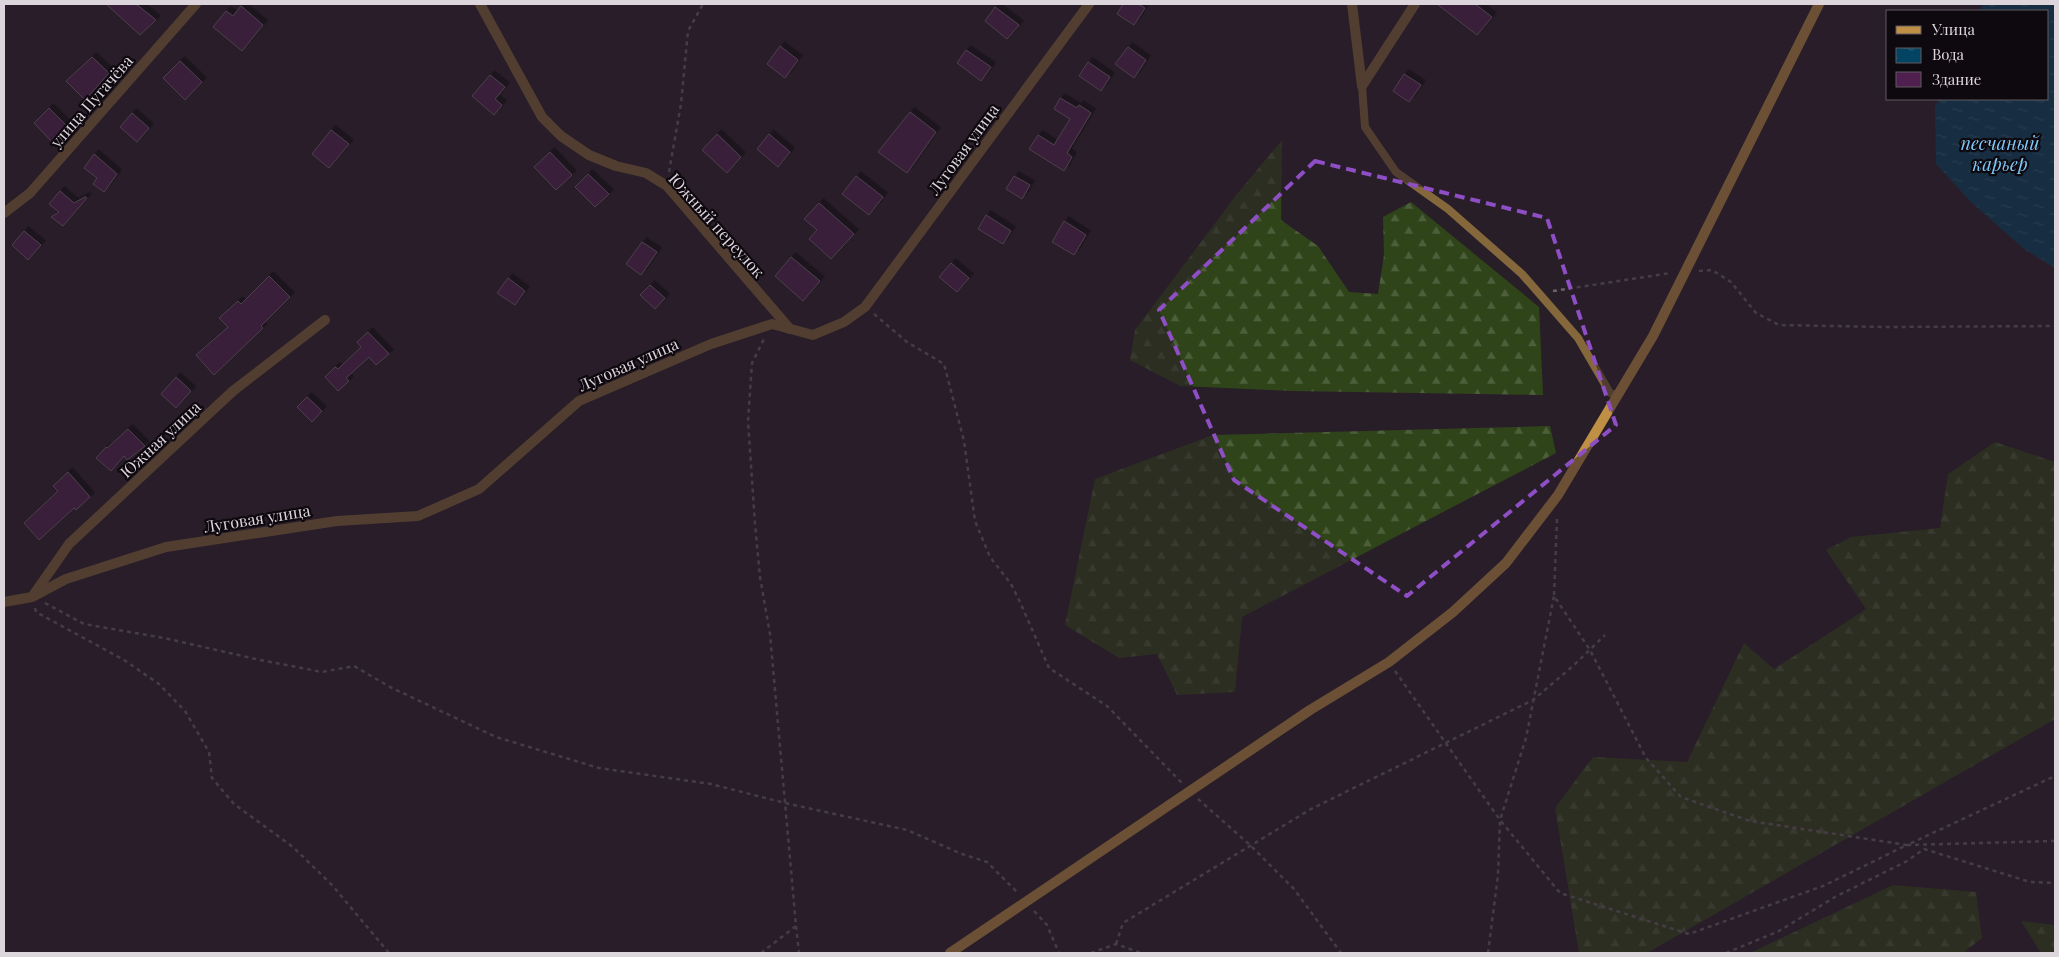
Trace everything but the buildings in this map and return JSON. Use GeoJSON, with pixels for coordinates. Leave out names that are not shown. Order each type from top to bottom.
{"type":"FeatureCollection","features":[{"type":"Feature","properties":{"kind":"street","name":"улица Пугачёва"},"geometry":{"type":"LineString","coordinates":[[4,213],[30,193],[196,4]]}},
{"type":"Feature","properties":{"kind":"street","name":"Южный переулок"},"geometry":{"type":"LineString","coordinates":[[480,4],[542,117],[561,136],[589,155],[616,166],[646,173],[667,186],[790,329]]}},
{"type":"Feature","properties":{"kind":"street","name":"Луговая улица"},"geometry":{"type":"LineString","coordinates":[[4,602],[32,597],[66,579],[166,547],[337,521],[418,516],[479,489],[580,401],[711,344],[772,324],[813,335],[844,322],[865,306],[1089,4]]}},
{"type":"Feature","properties":{"kind":"street"},"geometry":{"type":"LineString","coordinates":[[1352,4],[1362,86]]}},
{"type":"Feature","properties":{"kind":"street"},"geometry":{"type":"LineString","coordinates":[[1362,86],[1415,4]]}},
{"type":"Feature","properties":{"kind":"street"},"geometry":{"type":"LineString","coordinates":[[950,953],[1026,904],[1310,710],[1389,662],[1453,612],[1506,562],[1558,495],[1653,336],[1819,4]]}},
{"type":"Feature","properties":{"kind":"street","name":"Южная улица"},"geometry":{"type":"LineString","coordinates":[[32,597],[69,544],[233,391],[325,320]]}},
{"type":"Feature","properties":{"kind":"lane"},"geometry":{"type":"LineString","coordinates":[[1362,86],[1365,127],[1396,172],[1448,209],[1522,274],[1578,338],[1610,393],[1617,396]]}},
{"type":"Feature","properties":{"kind":"path"},"geometry":{"type":"LineString","coordinates":[[667,186],[681,104],[688,31],[703,4]]}},
{"type":"Feature","properties":{"kind":"path"},"geometry":{"type":"LineString","coordinates":[[1539,293],[1685,271],[1712,270],[1731,282],[1756,313],[1779,325],[1885,327],[2055,326]]}},
{"type":"Feature","properties":{"kind":"path"},"geometry":{"type":"LineString","coordinates":[[865,306],[907,342],[944,364],[964,441],[975,521],[990,557],[1010,584],[1020,602],[1049,668],[1107,706],[1190,792],[1250,845],[1294,890],[1341,953]]}},
{"type":"Feature","properties":{"kind":"path"},"geometry":{"type":"LineString","coordinates":[[772,324],[752,363],[748,421],[760,577],[770,634],[799,953]]}},
{"type":"Feature","properties":{"kind":"path"},"geometry":{"type":"LineString","coordinates":[[1488,953],[1498,875],[1500,820],[1526,738],[1554,596],[1558,495]]}},
{"type":"Feature","properties":{"kind":"path"},"geometry":{"type":"LineString","coordinates":[[1554,596],[1590,650],[1646,758],[1681,797],[1750,822],[1907,845],[2055,841]]}},
{"type":"Feature","properties":{"kind":"path"},"geometry":{"type":"LineString","coordinates":[[32,597],[84,624],[164,638],[322,672],[354,666],[390,687],[496,737],[599,768],[711,784],[785,803],[907,830],[962,854],[987,862],[1047,925],[1059,953]]}},
{"type":"Feature","properties":{"kind":"path"},"geometry":{"type":"LineString","coordinates":[[32,597],[36,612],[75,635],[124,660],[159,684],[185,710],[209,752],[212,778],[234,804],[292,847],[332,885],[389,953]]}},
{"type":"Feature","properties":{"kind":"path"},"geometry":{"type":"LineString","coordinates":[[1116,944],[1123,923],[1311,809],[1446,745],[1533,700],[1606,635]]}},
{"type":"Feature","properties":{"kind":"path"},"geometry":{"type":"LineString","coordinates":[[1389,662],[1500,820],[1560,894],[1689,934],[1824,886],[2055,776]]}},
{"type":"Feature","properties":{"kind":"path"},"geometry":{"type":"LineString","coordinates":[[1726,953],[1778,931],[1835,897],[1907,861],[1924,849],[2030,882],[2055,883]]}},
{"type":"Feature","properties":{"kind":"path"},"geometry":{"type":"LineString","coordinates":[[761,953],[796,926]]}},
{"type":"Feature","properties":{"kind":"path"},"geometry":{"type":"LineString","coordinates":[[1091,953],[1116,944],[1141,953]]}},
{"type":"Feature","properties":{"kind":"highlighted area"},"geometry":{"type":"Polygon","coordinates":[[[1315,161],[1547,218],[1616,425],[1407,596],[1234,480],[1159,310],[1315,161]]]}},
{"type":"Feature","properties":{"kind":"green space"},"geometry":{"type":"Polygon","coordinates":[[[1282,140],[1281,220],[1318,246],[1349,292],[1378,294],[1384,255],[1383,217],[1411,202],[1539,307],[1543,395],[1293,391],[1180,386],[1130,360],[1135,330],[1237,194],[1282,140]]]}},
{"type":"Feature","properties":{"kind":"green space"},"geometry":{"type":"Polygon","coordinates":[[[1550,426],[1556,453],[1242,617],[1235,692],[1177,695],[1157,654],[1119,658],[1065,625],[1095,479],[1213,435],[1550,426]]]}},
{"type":"Feature","properties":{"kind":"green space"},"geometry":{"type":"Polygon","coordinates":[[[1995,442],[2055,462],[2055,719],[1647,953],[1579,953],[1555,808],[1593,757],[1687,762],[1744,643],[1774,669],[1866,609],[1826,550],[1851,537],[1940,528],[1948,474],[1995,442]]]}},
{"type":"Feature","properties":{"kind":"green space"},"geometry":{"type":"Polygon","coordinates":[[[1893,885],[1976,892],[1982,938],[1963,953],[1750,953],[1893,885]]]}},
{"type":"Feature","properties":{"kind":"green space"},"geometry":{"type":"Polygon","coordinates":[[[2021,921],[2055,925],[2055,953],[2041,953],[2021,921]]]}},
{"type":"Feature","properties":{"kind":"water","name":"песчаный карьер"},"geometry":{"type":"Polygon","coordinates":[[[1983,4],[2055,4],[2055,268],[2024,249],[1971,202],[1936,164],[1935,107],[1938,100],[2049,100],[2049,10],[1980,10],[1983,4]]]}}]}
